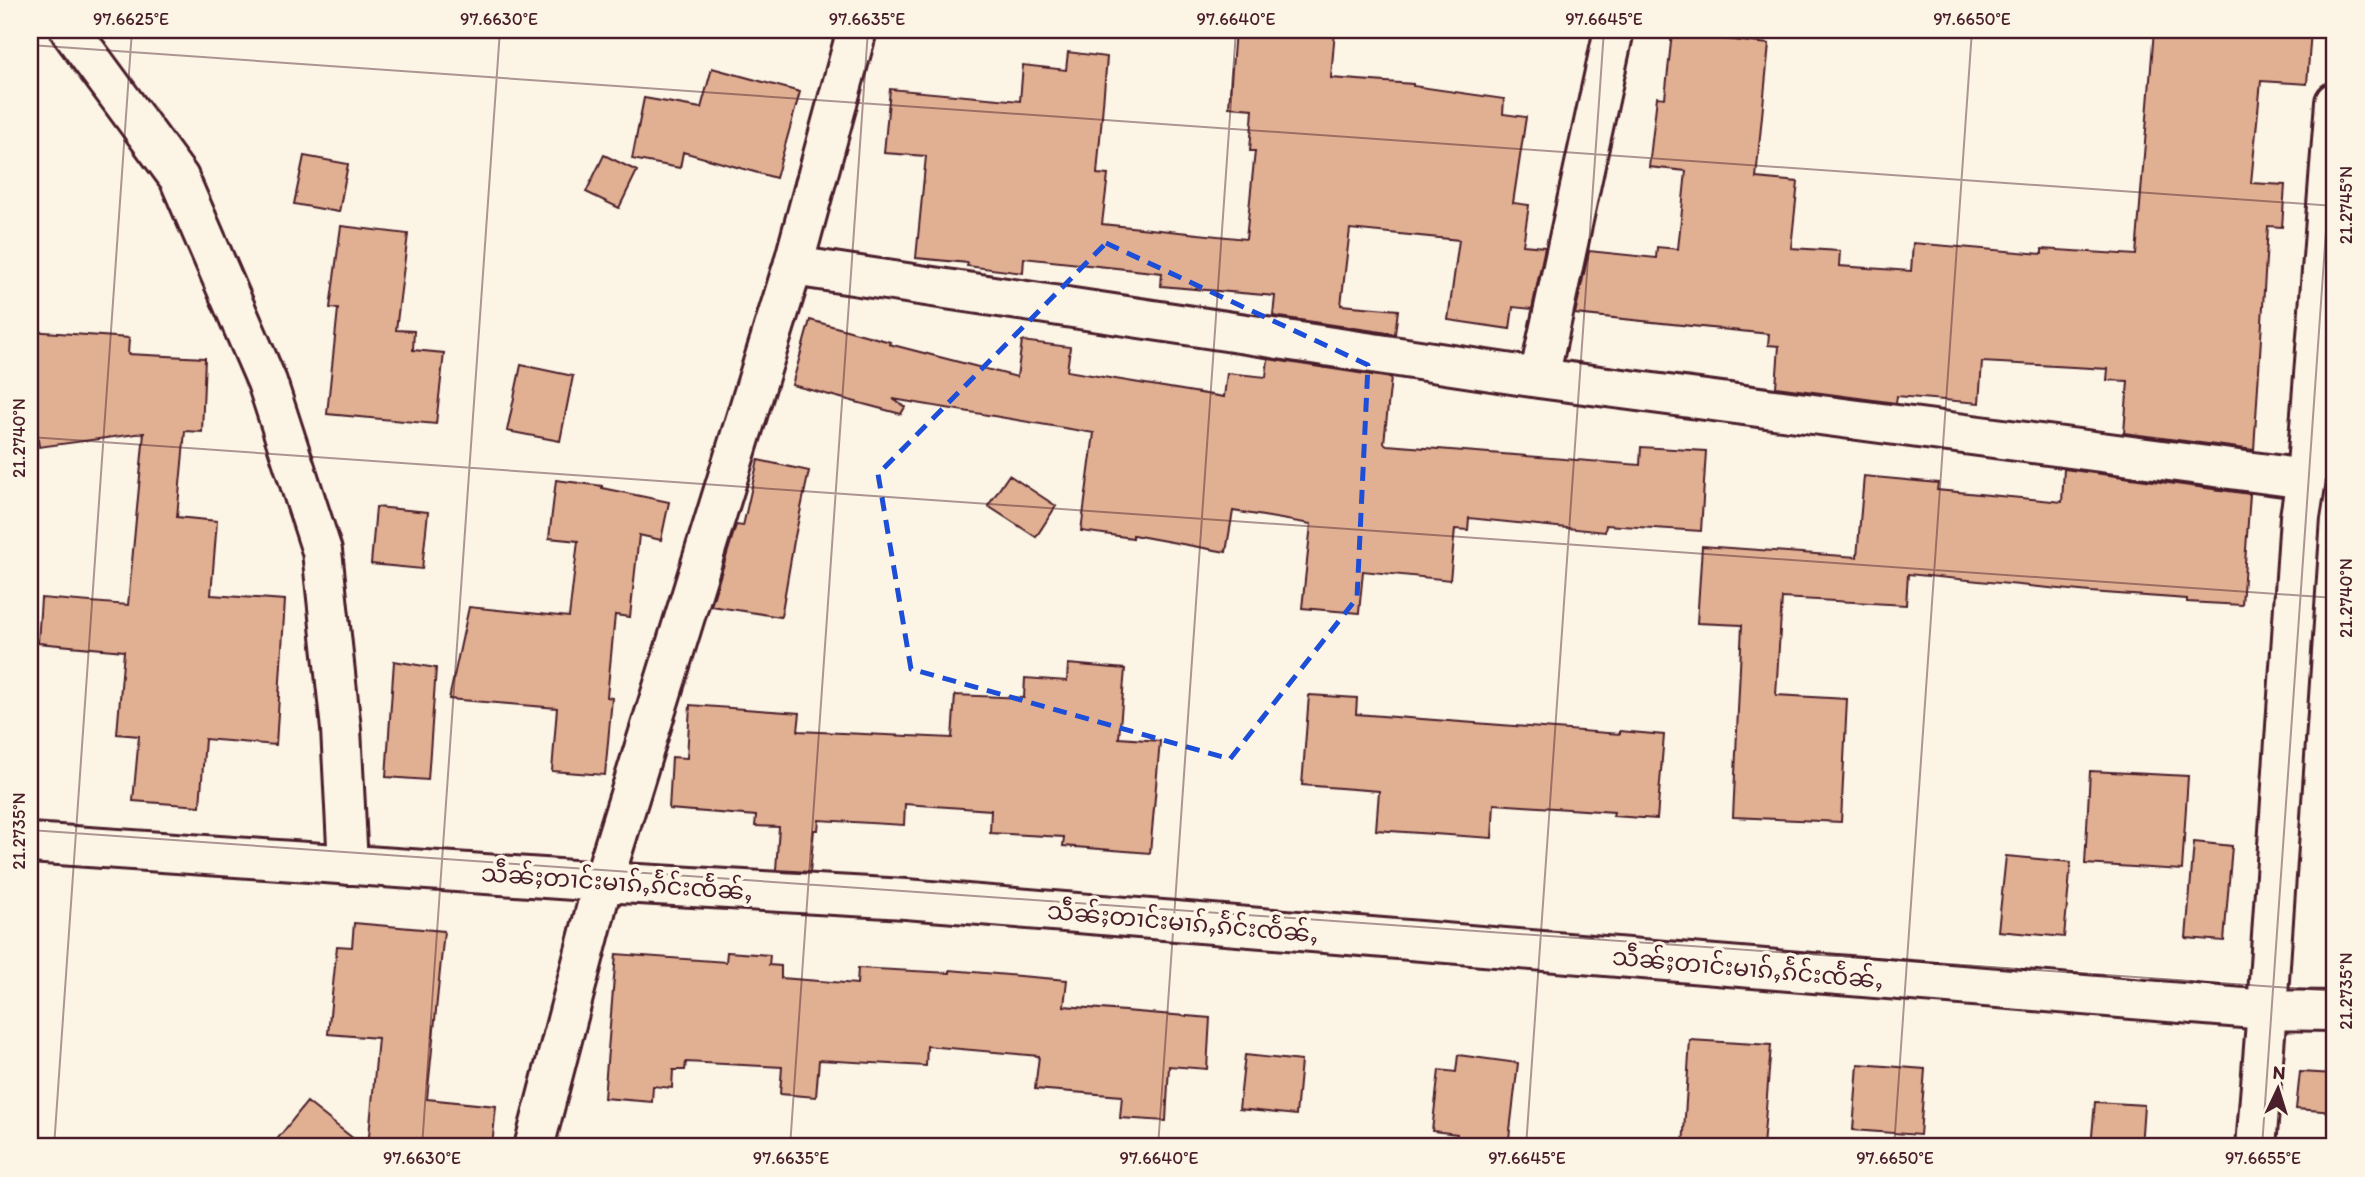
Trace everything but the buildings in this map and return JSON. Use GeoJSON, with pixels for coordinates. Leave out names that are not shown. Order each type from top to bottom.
{"type":"FeatureCollection","features":[{"type":"Feature","properties":{"kind":"street"},"geometry":{"type":"LineString","coordinates":[[70,30],[179,177],[267,382],[322,551],[341,729],[348,865]]}},
{"type":"Feature","properties":{"kind":"street"},"geometry":{"type":"LineString","coordinates":[[534,1147],[603,882],[793,266],[857,30]]}},
{"type":"Feature","properties":{"kind":"street"},"geometry":{"type":"LineString","coordinates":[[1539,378],[1614,30]]}},
{"type":"Feature","properties":{"kind":"street"},"geometry":{"type":"LineString","coordinates":[[2256,1147],[2299,531],[2306,479],[2335,102]]}},
{"type":"Feature","properties":{"kind":"street"},"geometry":{"type":"LineString","coordinates":[[793,266],[1539,378],[2306,479]]}},
{"type":"Feature","properties":{"kind":"street","name":"သဵၼ်ႈတၢင်းမၢၵ်ႇၵႅင်းၸႅၼ်ႇ"},"geometry":{"type":"LineString","coordinates":[[30,843],[603,882],[906,899],[2267,1010],[2335,1011]]}},
{"type":"Feature","properties":{"kind":"highlighted area"},"geometry":{"type":"Polygon","coordinates":[[[1106,243],[1368,365],[1357,598],[1230,759],[911,669],[878,474],[1106,243]]]}}]}
